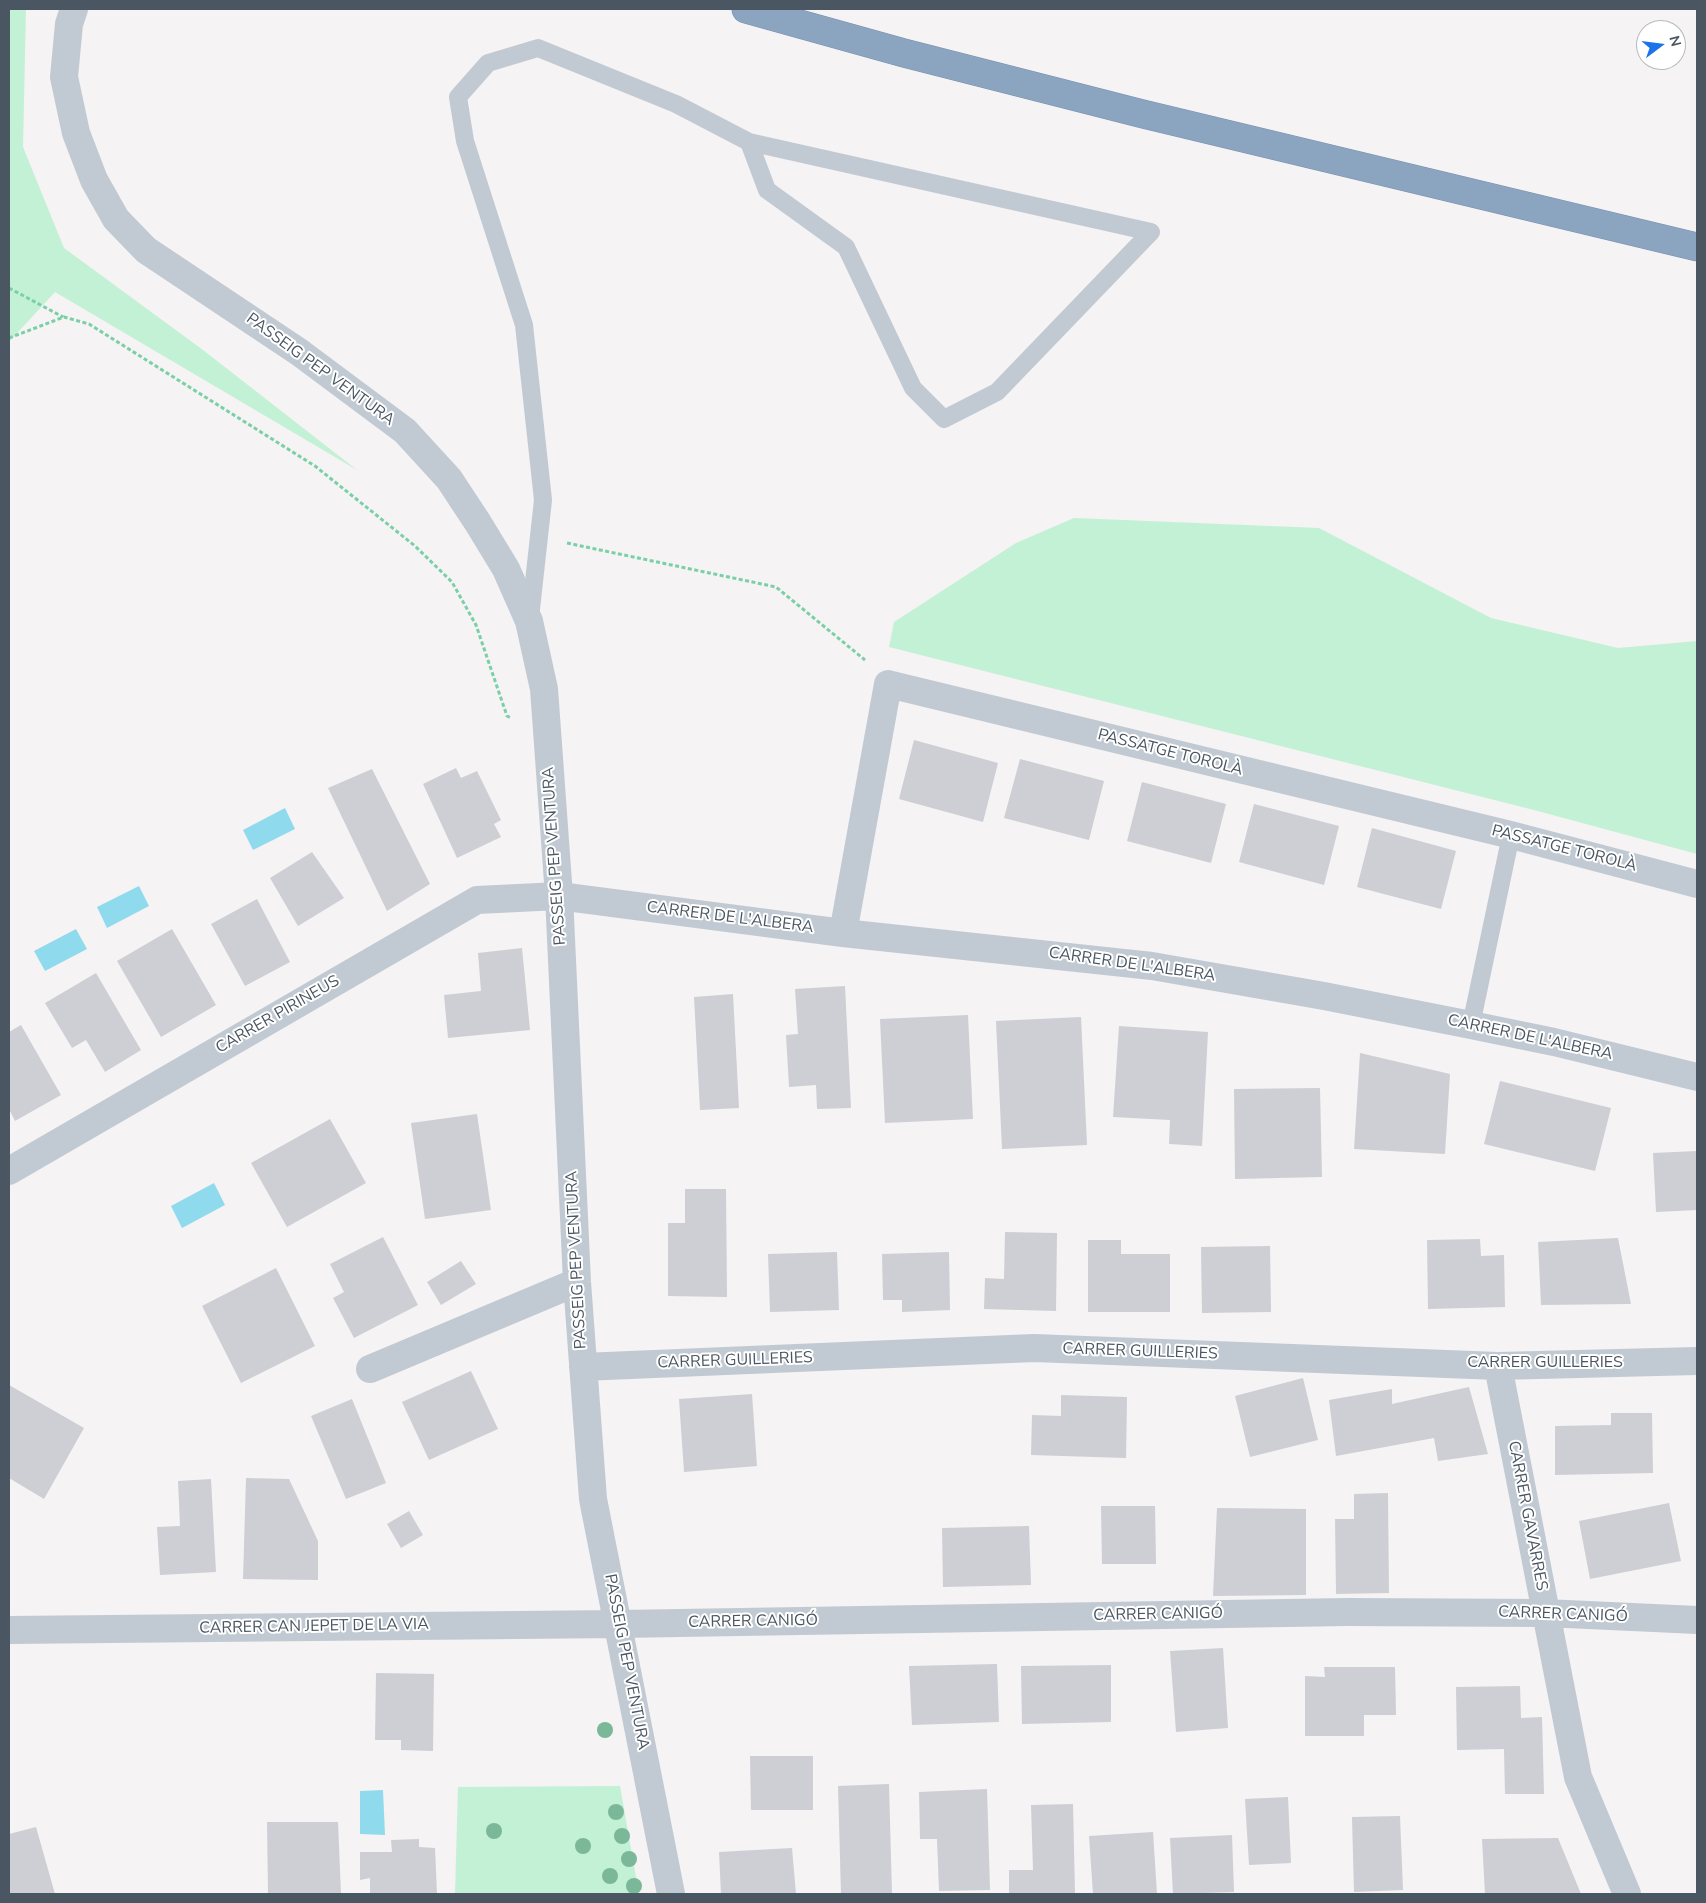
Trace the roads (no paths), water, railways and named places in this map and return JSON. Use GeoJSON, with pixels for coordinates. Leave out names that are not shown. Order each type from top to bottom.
{"type":"FeatureCollection","features":[{"type":"Feature","properties":{"kind":"highway"},"geometry":{"type":"LineString","coordinates":[[746,9],[904,53],[1143,114],[1697,247]]}},
{"type":"Feature","properties":{"kind":"street","name":"PASSEIG PEP VENTURA"},"geometry":{"type":"LineString","coordinates":[[74,9],[69,24],[64,77],[76,133],[94,180],[116,219],[146,250],[299,352],[405,431],[454,486],[506,569],[529,621],[544,689],[548,742],[559,896],[577,1282],[593,1499],[671,1894]]}},
{"type":"Feature","properties":{"kind":"street","name":"PASSATGE TOROLÀ"},"geometry":{"type":"LineString","coordinates":[[843,933],[888,684],[1511,835],[1697,884]]}},
{"type":"Feature","properties":{"kind":"street","name":"CARRER DE L'ALBERA"},"geometry":{"type":"LineString","coordinates":[[559,896],[843,933],[1152,966],[1324,996],[1472,1025],[1554,1042],[1697,1077]]}},
{"type":"Feature","properties":{"kind":"street","name":"CARRER PIRINEUS"},"geometry":{"type":"LineString","coordinates":[[9,1171],[477,900],[559,896]]}},
{"type":"Feature","properties":{"kind":"street"},"geometry":{"type":"LineString","coordinates":[[370,1369],[577,1282]]}},
{"type":"Feature","properties":{"kind":"street","name":"CARRER GUILLERIES"},"geometry":{"type":"LineString","coordinates":[[583,1367],[1034,1348],[1498,1366],[1697,1362]]}},
{"type":"Feature","properties":{"kind":"street","name":"CARRER GAVARRES"},"geometry":{"type":"LineString","coordinates":[[1498,1366],[1578,1777],[1627,1894]]}},
{"type":"Feature","properties":{"kind":"street","name":"CARRER CANIGÓ"},"geometry":{"type":"LineString","coordinates":[[619,1624],[1346,1612],[1545,1613],[1697,1620]]}},
{"type":"Feature","properties":{"kind":"street","name":"CARRER CAN JEPET DE LA VIA"},"geometry":{"type":"LineString","coordinates":[[9,1630],[619,1624]]}},
{"type":"Feature","properties":{"kind":"lane"},"geometry":{"type":"LineString","coordinates":[[529,621],[543,500],[524,325],[465,141],[458,96],[488,63],[538,48],[676,104],[749,142],[1151,232],[997,392],[944,419],[914,388],[846,247],[767,190],[749,142]]}},
{"type":"Feature","properties":{"kind":"lane"},"geometry":{"type":"LineString","coordinates":[[1472,1025],[1511,835]]}},
{"type":"Feature","properties":{"kind":"water"},"geometry":{"type":"Polygon","coordinates":[[[285,808],[295,829],[253,850],[243,830],[285,808]]]}},
{"type":"Feature","properties":{"kind":"water"},"geometry":{"type":"Polygon","coordinates":[[[139,886],[149,906],[107,928],[97,907],[139,886]]]}},
{"type":"Feature","properties":{"kind":"water"},"geometry":{"type":"Polygon","coordinates":[[[76,929],[87,949],[45,971],[34,951],[76,929]]]}},
{"type":"Feature","properties":{"kind":"water"},"geometry":{"type":"Polygon","coordinates":[[[214,1183],[225,1205],[182,1228],[171,1206],[214,1183]]]}},
{"type":"Feature","properties":{"kind":"water"},"geometry":{"type":"Polygon","coordinates":[[[383,1790],[385,1835],[360,1834],[360,1791],[383,1790]]]}}]}
